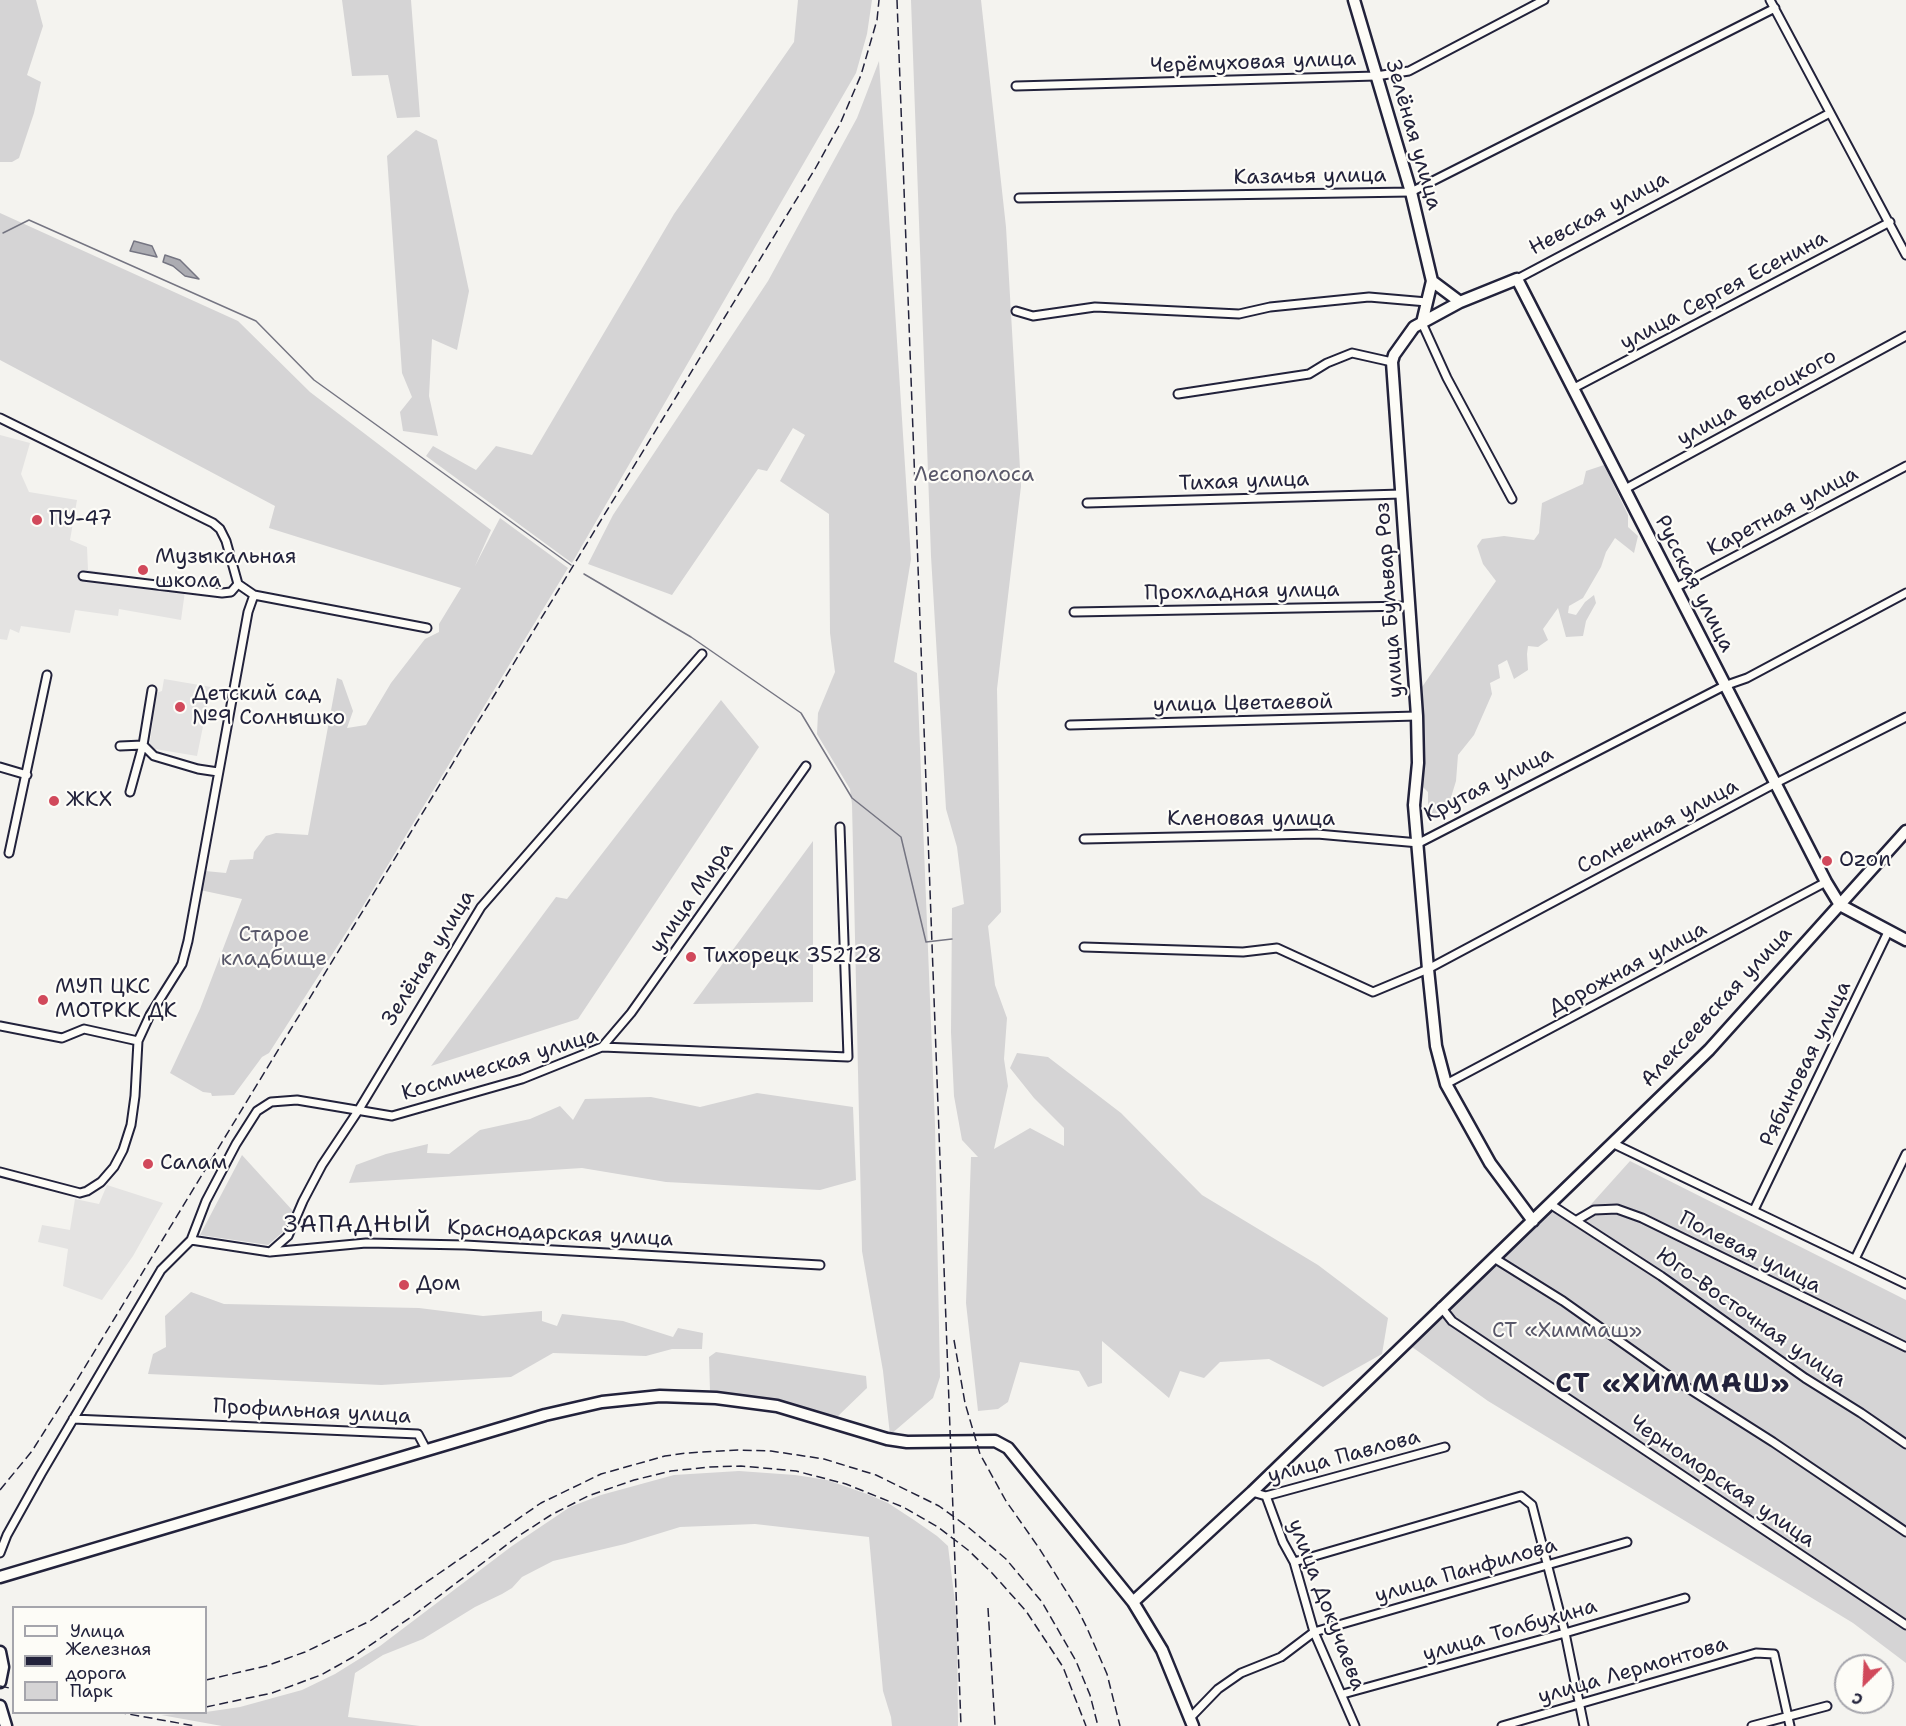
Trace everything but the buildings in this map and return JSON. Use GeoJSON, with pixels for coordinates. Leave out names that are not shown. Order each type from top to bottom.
{"type":"FeatureCollection","features":[{"type":"Feature","properties":{"kind":"street","name":"Зелёная улица"},"geometry":{"type":"LineString","coordinates":[[1354,0],[1411,192],[1432,281],[1422,323]]}},
{"type":"Feature","properties":{"kind":"street","name":"Черёмуховая улица"},"geometry":{"type":"LineString","coordinates":[[1016,86],[1376,76],[1409,70],[1544,0]]}},
{"type":"Feature","properties":{"kind":"street"},"geometry":{"type":"LineString","coordinates":[[1770,0],[1906,255]]}},
{"type":"Feature","properties":{"kind":"street","name":"Казачья улица"},"geometry":{"type":"LineString","coordinates":[[1019,198],[1411,192],[1774,8]]}},
{"type":"Feature","properties":{"kind":"street","name":"Невская улица"},"geometry":{"type":"LineString","coordinates":[[1393,358],[1414,327],[1460,302],[1517,279],[1830,113]]}},
{"type":"Feature","properties":{"kind":"street","name":"улица Сергея Есенина"},"geometry":{"type":"LineString","coordinates":[[1574,388],[1890,222]]}},
{"type":"Feature","properties":{"kind":"street","name":"Русская улица"},"geometry":{"type":"LineString","coordinates":[[1517,279],[1724,686],[1840,905]]}},
{"type":"Feature","properties":{"kind":"street"},"geometry":{"type":"LineString","coordinates":[[1432,281],[1460,302]]}},
{"type":"Feature","properties":{"kind":"street"},"geometry":{"type":"LineString","coordinates":[[1016,310],[1033,316],[1095,307],[1239,314],[1270,307],[1369,297],[1427,302]]}},
{"type":"Feature","properties":{"kind":"street"},"geometry":{"type":"LineString","coordinates":[[1422,323],[1447,378],[1512,499]]}},
{"type":"Feature","properties":{"kind":"street","name":"улица Высоцкого"},"geometry":{"type":"LineString","coordinates":[[1625,489],[1906,336]]}},
{"type":"Feature","properties":{"kind":"street"},"geometry":{"type":"LineString","coordinates":[[1178,394],[1309,374],[1327,363],[1352,353],[1393,358]]}},
{"type":"Feature","properties":{"kind":"street","name":"улица Бульвар Роз"},"geometry":{"type":"LineString","coordinates":[[1393,358],[1417,716],[1418,763],[1414,805],[1419,843]]}},
{"type":"Feature","properties":{"kind":"street"},"geometry":{"type":"LineString","coordinates":[[0,418],[213,523],[220,529],[226,541],[238,584],[254,595],[427,628]]}},
{"type":"Feature","properties":{"kind":"street","name":"Каретная улица"},"geometry":{"type":"LineString","coordinates":[[1675,588],[1906,466]]}},
{"type":"Feature","properties":{"kind":"street","name":"Тихая улица"},"geometry":{"type":"LineString","coordinates":[[1087,503],[1402,494]]}},
{"type":"Feature","properties":{"kind":"street"},"geometry":{"type":"LineString","coordinates":[[83,576],[222,594],[231,592],[238,584]]}},
{"type":"Feature","properties":{"kind":"street","name":"Крутая улица"},"geometry":{"type":"LineString","coordinates":[[1533,1221],[1490,1163],[1446,1084],[1436,1046],[1419,843],[1724,686],[1747,678],[1906,593]]}},
{"type":"Feature","properties":{"kind":"street"},"geometry":{"type":"LineString","coordinates":[[0,1172],[80,1193],[101,1182],[114,1167],[123,1150],[131,1125],[135,1096],[138,1041],[150,1015],[182,964],[188,941],[248,612],[254,595]]}},
{"type":"Feature","properties":{"kind":"street","name":"Прохладная улица"},"geometry":{"type":"LineString","coordinates":[[1074,612],[1410,606]]}},
{"type":"Feature","properties":{"kind":"street","name":"Зелёная улица"},"geometry":{"type":"LineString","coordinates":[[270,1252],[288,1236],[322,1165],[358,1111],[481,907],[702,654]]}},
{"type":"Feature","properties":{"kind":"street"},"geometry":{"type":"LineString","coordinates":[[9,853],[47,675]]}},
{"type":"Feature","properties":{"kind":"street"},"geometry":{"type":"LineString","coordinates":[[130,792],[143,745],[152,690]]}},
{"type":"Feature","properties":{"kind":"street","name":"улица Цветаевой"},"geometry":{"type":"LineString","coordinates":[[1070,725],[1417,716]]}},
{"type":"Feature","properties":{"kind":"street","name":"Солнечная улица"},"geometry":{"type":"LineString","coordinates":[[1084,947],[1243,952],[1277,948],[1373,992],[1428,969],[1776,783],[1906,717]]}},
{"type":"Feature","properties":{"kind":"street"},"geometry":{"type":"LineString","coordinates":[[120,746],[143,745],[154,756],[198,769],[218,772]]}},
{"type":"Feature","properties":{"kind":"street","name":"улица Мира"},"geometry":{"type":"LineString","coordinates":[[602,1047],[631,1013],[806,766]]}},
{"type":"Feature","properties":{"kind":"street"},"geometry":{"type":"LineString","coordinates":[[0,767],[27,775]]}},
{"type":"Feature","properties":{"kind":"street","name":"Космическая улица"},"geometry":{"type":"LineString","coordinates":[[191,1240],[206,1201],[236,1144],[257,1111],[271,1102],[297,1100],[392,1116],[522,1079],[602,1047],[848,1057],[840,827]]}},
{"type":"Feature","properties":{"kind":"street","name":"Алексеевская улица"},"geometry":{"type":"LineString","coordinates":[[1133,1602],[1252,1492],[1709,1050],[1906,831]]}},
{"type":"Feature","properties":{"kind":"street","name":"Кленовая улица"},"geometry":{"type":"LineString","coordinates":[[1084,839],[1317,834],[1419,843]]}},
{"type":"Feature","properties":{"kind":"street","name":"Дорожная улица"},"geometry":{"type":"LineString","coordinates":[[1446,1084],[1826,882]]}},
{"type":"Feature","properties":{"kind":"street"},"geometry":{"type":"LineString","coordinates":[[1840,905],[1906,940]]}},
{"type":"Feature","properties":{"kind":"street","name":"Рябиновая улица"},"geometry":{"type":"LineString","coordinates":[[1754,1210],[1888,932]]}},
{"type":"Feature","properties":{"kind":"street"},"geometry":{"type":"LineString","coordinates":[[0,1026],[62,1038],[84,1029],[138,1041]]}},
{"type":"Feature","properties":{"kind":"street"},"geometry":{"type":"LineString","coordinates":[[1612,1143],[1906,1284]]}},
{"type":"Feature","properties":{"kind":"street"},"geometry":{"type":"LineString","coordinates":[[1855,1259],[1906,1154]]}},
{"type":"Feature","properties":{"kind":"street","name":"Юго-Восточная улица"},"geometry":{"type":"LineString","coordinates":[[1550,1204],[1661,1276],[1805,1378],[1862,1413],[1906,1444]]}},
{"type":"Feature","properties":{"kind":"street","name":"Полевая улица"},"geometry":{"type":"LineString","coordinates":[[1577,1220],[1594,1210],[1617,1209],[1642,1218],[1906,1347]]}},
{"type":"Feature","properties":{"kind":"street"},"geometry":{"type":"LineString","coordinates":[[0,1553],[7,1535],[161,1270],[191,1240]]}},
{"type":"Feature","properties":{"kind":"street","name":"Краснодарская улица"},"geometry":{"type":"LineString","coordinates":[[191,1240],[270,1252],[366,1243],[465,1245],[820,1266]]}},
{"type":"Feature","properties":{"kind":"street"},"geometry":{"type":"LineString","coordinates":[[1494,1257],[1563,1301],[1666,1374],[1773,1442],[1906,1532]]}},
{"type":"Feature","properties":{"kind":"street","name":"Черноморская улица"},"geometry":{"type":"LineString","coordinates":[[1441,1308],[1452,1321],[1906,1625]]}},
{"type":"Feature","properties":{"kind":"street","name":"Профильная улица"},"geometry":{"type":"LineString","coordinates":[[73,1419],[418,1434],[427,1451],[545,1415],[602,1402],[660,1396],[716,1398],[777,1406],[887,1439],[908,1442],[995,1441],[1008,1448],[1133,1602]]}},
{"type":"Feature","properties":{"kind":"street","name":"улица Павлова"},"geometry":{"type":"LineString","coordinates":[[1252,1492],[1266,1496],[1445,1447]]}},
{"type":"Feature","properties":{"kind":"street"},"geometry":{"type":"LineString","coordinates":[[0,1577],[427,1451]]}},
{"type":"Feature","properties":{"kind":"street","name":"улица Докучаева"},"geometry":{"type":"LineString","coordinates":[[1266,1496],[1283,1542],[1294,1562],[1314,1632],[1355,1726]]}},
{"type":"Feature","properties":{"kind":"street"},"geometry":{"type":"LineString","coordinates":[[1294,1562],[1521,1496],[1532,1505],[1565,1633],[1584,1726]]}},
{"type":"Feature","properties":{"kind":"street","name":"улица Панфилова"},"geometry":{"type":"LineString","coordinates":[[1314,1632],[1627,1542]]}},
{"type":"Feature","properties":{"kind":"street","name":"улица Толбухина"},"geometry":{"type":"LineString","coordinates":[[1343,1694],[1685,1598]]}},
{"type":"Feature","properties":{"kind":"street"},"geometry":{"type":"LineString","coordinates":[[1133,1602],[1162,1650],[1191,1722],[1218,1689],[1241,1672],[1281,1657],[1314,1632]]}},
{"type":"Feature","properties":{"kind":"street"},"geometry":{"type":"LineString","coordinates":[[0,1652],[3,1667],[0,1682]]}},
{"type":"Feature","properties":{"kind":"street","name":"улица Лермонтова"},"geometry":{"type":"LineString","coordinates":[[1502,1726],[1756,1653],[1774,1654],[1788,1715]]}},
{"type":"Feature","properties":{"kind":"street"},"geometry":{"type":"LineString","coordinates":[[1752,1726],[1827,1706]]}},
{"type":"Feature","properties":{"kind":"street"},"geometry":{"type":"LineString","coordinates":[[0,1711],[6,1726]]}},
{"type":"Feature","properties":{"kind":"street"},"geometry":{"type":"LineString","coordinates":[[1788,1715],[1791,1726]]}},
{"type":"Feature","properties":{"kind":"shaded area"},"geometry":{"type":"Polygon","coordinates":[[[134,241],[152,246],[157,257],[130,251],[134,241]]]}},
{"type":"Feature","properties":{"kind":"shaded area"},"geometry":{"type":"Polygon","coordinates":[[[165,255],[180,260],[199,279],[185,276],[173,266],[163,262],[165,255]]]}},
{"type":"Feature","properties":{"kind":"shaded area","name":"ПУ-47"},"geometry":{"type":"Polygon","coordinates":[[[0,435],[30,443],[21,474],[29,492],[77,500],[70,540],[87,547],[88,570],[224,591],[185,591],[181,620],[119,609],[118,616],[75,610],[70,633],[21,626],[19,633],[10,629],[7,640],[0,639],[0,435]]]}},
{"type":"Feature","properties":{"kind":"shaded area","name":"Детский сад №9 Солнышко"},"geometry":{"type":"Polygon","coordinates":[[[164,679],[211,687],[197,756],[149,748],[156,693],[162,691],[164,679]]]}},
{"type":"Feature","properties":{"kind":"shaded area"},"geometry":{"type":"Polygon","coordinates":[[[107,1185],[163,1203],[133,1256],[102,1300],[63,1286],[68,1249],[38,1242],[42,1225],[70,1230],[75,1199],[99,1204],[107,1185]]]}},
{"type":"Feature","properties":{"kind":"green space"},"geometry":{"type":"Polygon","coordinates":[[[0,0],[36,0],[43,26],[27,75],[41,82],[34,113],[19,158],[12,162],[0,162],[0,0]]]}},
{"type":"Feature","properties":{"kind":"green space"},"geometry":{"type":"Polygon","coordinates":[[[342,0],[411,0],[420,117],[397,118],[388,75],[352,76],[342,0]]]}},
{"type":"Feature","properties":{"kind":"green space"},"geometry":{"type":"Polygon","coordinates":[[[798,0],[872,0],[867,34],[856,73],[572,563],[426,456],[433,446],[476,470],[496,446],[532,455],[674,214],[794,42],[798,0]]]}},
{"type":"Feature","properties":{"kind":"green space","name":"Лесополоса"},"geometry":{"type":"Polygon","coordinates":[[[911,0],[981,0],[1006,227],[1021,486],[997,689],[1001,912],[988,926],[995,985],[1007,1018],[1004,1059],[1008,1086],[994,1149],[1030,1128],[1064,1146],[1064,1128],[1034,1098],[1010,1068],[1017,1053],[1048,1057],[1121,1113],[1202,1195],[1318,1265],[1388,1318],[1382,1354],[1323,1387],[1269,1359],[1220,1362],[1204,1378],[1180,1371],[1169,1398],[1102,1341],[1102,1383],[1088,1387],[1079,1371],[1020,1362],[1008,1402],[998,1409],[978,1411],[966,1303],[971,1157],[978,1157],[962,1140],[954,1096],[951,1032],[952,908],[964,904],[957,847],[946,809],[931,556],[911,0]]]}},
{"type":"Feature","properties":{"kind":"green space"},"geometry":{"type":"Polygon","coordinates":[[[879,61],[911,559],[894,662],[917,673],[935,1125],[940,1377],[933,1398],[890,1435],[883,1371],[862,1251],[852,804],[850,789],[817,734],[818,713],[835,672],[830,633],[829,514],[780,481],[805,435],[793,428],[767,471],[758,469],[672,595],[588,564],[613,515],[768,281],[857,118],[879,61]]]}},
{"type":"Feature","properties":{"kind":"green space"},"geometry":{"type":"Polygon","coordinates":[[[416,130],[437,140],[469,291],[457,350],[432,339],[429,396],[438,436],[403,431],[400,412],[412,397],[402,373],[387,156],[416,130]]]}},
{"type":"Feature","properties":{"kind":"green space","name":"Старое кладбище"},"geometry":{"type":"Polygon","coordinates":[[[0,213],[238,321],[310,392],[491,530],[475,566],[500,518],[568,568],[360,911],[269,1053],[262,1057],[234,1095],[212,1096],[211,1093],[203,1092],[170,1073],[200,1009],[242,899],[200,890],[205,871],[226,873],[230,860],[253,859],[254,852],[266,836],[276,833],[308,835],[337,678],[342,680],[353,711],[347,728],[366,725],[391,683],[425,639],[439,632],[439,624],[461,588],[269,528],[275,506],[0,360],[0,213]]]}},
{"type":"Feature","properties":{"kind":"green space"},"geometry":{"type":"Polygon","coordinates":[[[1604,465],[1628,515],[1628,527],[1638,536],[1634,553],[1615,538],[1583,598],[1569,606],[1568,613],[1576,615],[1585,602],[1594,595],[1596,603],[1586,621],[1583,636],[1566,637],[1558,608],[1543,629],[1548,640],[1538,647],[1528,646],[1528,670],[1514,679],[1507,660],[1498,665],[1500,678],[1490,683],[1492,694],[1474,735],[1458,755],[1456,781],[1445,817],[1428,816],[1428,792],[1422,786],[1425,749],[1422,687],[1496,581],[1483,564],[1477,546],[1482,539],[1504,536],[1534,540],[1539,533],[1542,503],[1583,484],[1586,471],[1604,465]]]}},
{"type":"Feature","properties":{"kind":"green space"},"geometry":{"type":"Polygon","coordinates":[[[721,700],[759,747],[578,1019],[431,1066],[556,897],[567,899],[721,700]]]}},
{"type":"Feature","properties":{"kind":"green space"},"geometry":{"type":"Polygon","coordinates":[[[813,841],[813,1002],[693,1004],[813,841]]]}},
{"type":"Feature","properties":{"kind":"green space"},"geometry":{"type":"Polygon","coordinates":[[[757,1093],[853,1107],[856,1180],[820,1190],[666,1182],[582,1168],[349,1183],[356,1165],[386,1154],[428,1144],[427,1153],[449,1154],[480,1130],[530,1119],[560,1106],[573,1120],[585,1099],[651,1097],[700,1107],[757,1093]]]}},
{"type":"Feature","properties":{"kind":"green space"},"geometry":{"type":"Polygon","coordinates":[[[242,1155],[293,1211],[283,1232],[268,1245],[200,1235],[242,1155]]]}},
{"type":"Feature","properties":{"kind":"green space","name":"СТ «Химмаш»"},"geometry":{"type":"Polygon","coordinates":[[[1630,1161],[1906,1300],[1906,1663],[1853,1623],[1488,1401],[1405,1342],[1550,1204],[1577,1220],[1630,1161]]]}},
{"type":"Feature","properties":{"kind":"green space"},"geometry":{"type":"Polygon","coordinates":[[[191,1292],[224,1304],[419,1308],[483,1316],[542,1311],[542,1321],[557,1326],[562,1314],[623,1321],[673,1337],[678,1328],[703,1333],[702,1349],[672,1349],[646,1356],[553,1353],[511,1377],[381,1385],[148,1374],[153,1354],[166,1347],[165,1316],[191,1292]]]}},
{"type":"Feature","properties":{"kind":"green space"},"geometry":{"type":"Polygon","coordinates":[[[716,1352],[866,1376],[867,1388],[837,1417],[764,1400],[710,1391],[709,1357],[716,1352]]]}},
{"type":"Feature","properties":{"kind":"green space"},"geometry":{"type":"Polygon","coordinates":[[[739,1471],[827,1480],[888,1503],[937,1536],[948,1546],[957,1619],[958,1726],[892,1726],[883,1691],[869,1537],[755,1524],[680,1527],[625,1544],[553,1561],[522,1577],[512,1588],[475,1607],[423,1639],[383,1655],[355,1673],[348,1717],[420,1726],[222,1726],[161,1715],[207,1714],[207,1712],[240,1707],[302,1690],[335,1674],[380,1646],[512,1546],[570,1507],[601,1495],[674,1475],[739,1471]]]}},
{"type":"Feature","properties":{"kind":"waterway"},"geometry":{"type":"LineString","coordinates":[[3,233],[29,220],[256,321],[314,380],[571,565]]}},
{"type":"Feature","properties":{"kind":"waterway"},"geometry":{"type":"LineString","coordinates":[[584,574],[691,637],[801,713],[852,798],[901,837],[926,942],[952,939]]}},
{"type":"Feature","properties":{"kind":"railway"},"geometry":{"type":"LineString","coordinates":[[0,1490],[32,1451],[77,1380],[815,169],[840,124],[861,75],[877,20],[879,0]]}},
{"type":"Feature","properties":{"kind":"railway"},"geometry":{"type":"LineString","coordinates":[[897,0],[961,1726]]}},
{"type":"Feature","properties":{"kind":"railway"},"geometry":{"type":"LineString","coordinates":[[954,1340],[965,1403],[980,1454],[1006,1501],[1078,1610],[1107,1674],[1120,1726]]}},
{"type":"Feature","properties":{"kind":"railway"},"geometry":{"type":"LineString","coordinates":[[207,1680],[266,1666],[305,1652],[370,1621],[541,1503],[601,1474],[665,1456],[687,1453],[771,1451],[824,1459],[876,1475],[939,1506],[968,1527],[1006,1559],[1042,1602],[1076,1661],[1090,1695],[1098,1726]]}},
{"type":"Feature","properties":{"kind":"railway"},"geometry":{"type":"LineString","coordinates":[[207,1707],[272,1693],[321,1675],[353,1657],[414,1615],[517,1537],[551,1515],[588,1496],[634,1480],[671,1471],[741,1466],[796,1471],[846,1484],[903,1507],[938,1527],[968,1550],[1026,1611],[1063,1667],[1086,1726]]}},
{"type":"Feature","properties":{"kind":"railway"},"geometry":{"type":"LineString","coordinates":[[988,1608],[995,1726]]}},
{"type":"Feature","properties":{"kind":"railway"},"geometry":{"type":"LineString","coordinates":[[0,1686],[12,1689]]}},
{"type":"Feature","properties":{"kind":"railway"},"geometry":{"type":"LineString","coordinates":[[128,1714],[195,1726]]}},
{"type":"Feature","properties":{"kind":"place","name":"ПУ-47"},"geometry":{"type":"Point","coordinates":[37,520]}},
{"type":"Feature","properties":{"kind":"place","name":"Музыкальная школа"},"geometry":{"type":"Point","coordinates":[143,570]}},
{"type":"Feature","properties":{"kind":"place","name":"Детский сад №9 Солнышко"},"geometry":{"type":"Point","coordinates":[180,707]}},
{"type":"Feature","properties":{"kind":"place","name":"ЖКХ"},"geometry":{"type":"Point","coordinates":[54,801]}},
{"type":"Feature","properties":{"kind":"place","name":"Ozon"},"geometry":{"type":"Point","coordinates":[1827,861]}},
{"type":"Feature","properties":{"kind":"place","name":"Тихорецк 352128"},"geometry":{"type":"Point","coordinates":[691,957]}},
{"type":"Feature","properties":{"kind":"place","name":"МУП ЦКС МОТРКК ДК"},"geometry":{"type":"Point","coordinates":[43,1000]}},
{"type":"Feature","properties":{"kind":"place","name":"Салам"},"geometry":{"type":"Point","coordinates":[148,1164]}},
{"type":"Feature","properties":{"kind":"place","name":"Дом"},"geometry":{"type":"Point","coordinates":[404,1285]}},
{"type":"Feature","properties":{"kind":"district","name":"ЗАПАДНЫЙ"},"geometry":{"type":"Point","coordinates":[358,1226]}},
{"type":"Feature","properties":{"kind":"district","name":"СТ «ХИММАШ»"},"geometry":{"type":"Point","coordinates":[1673,1385]}}]}
